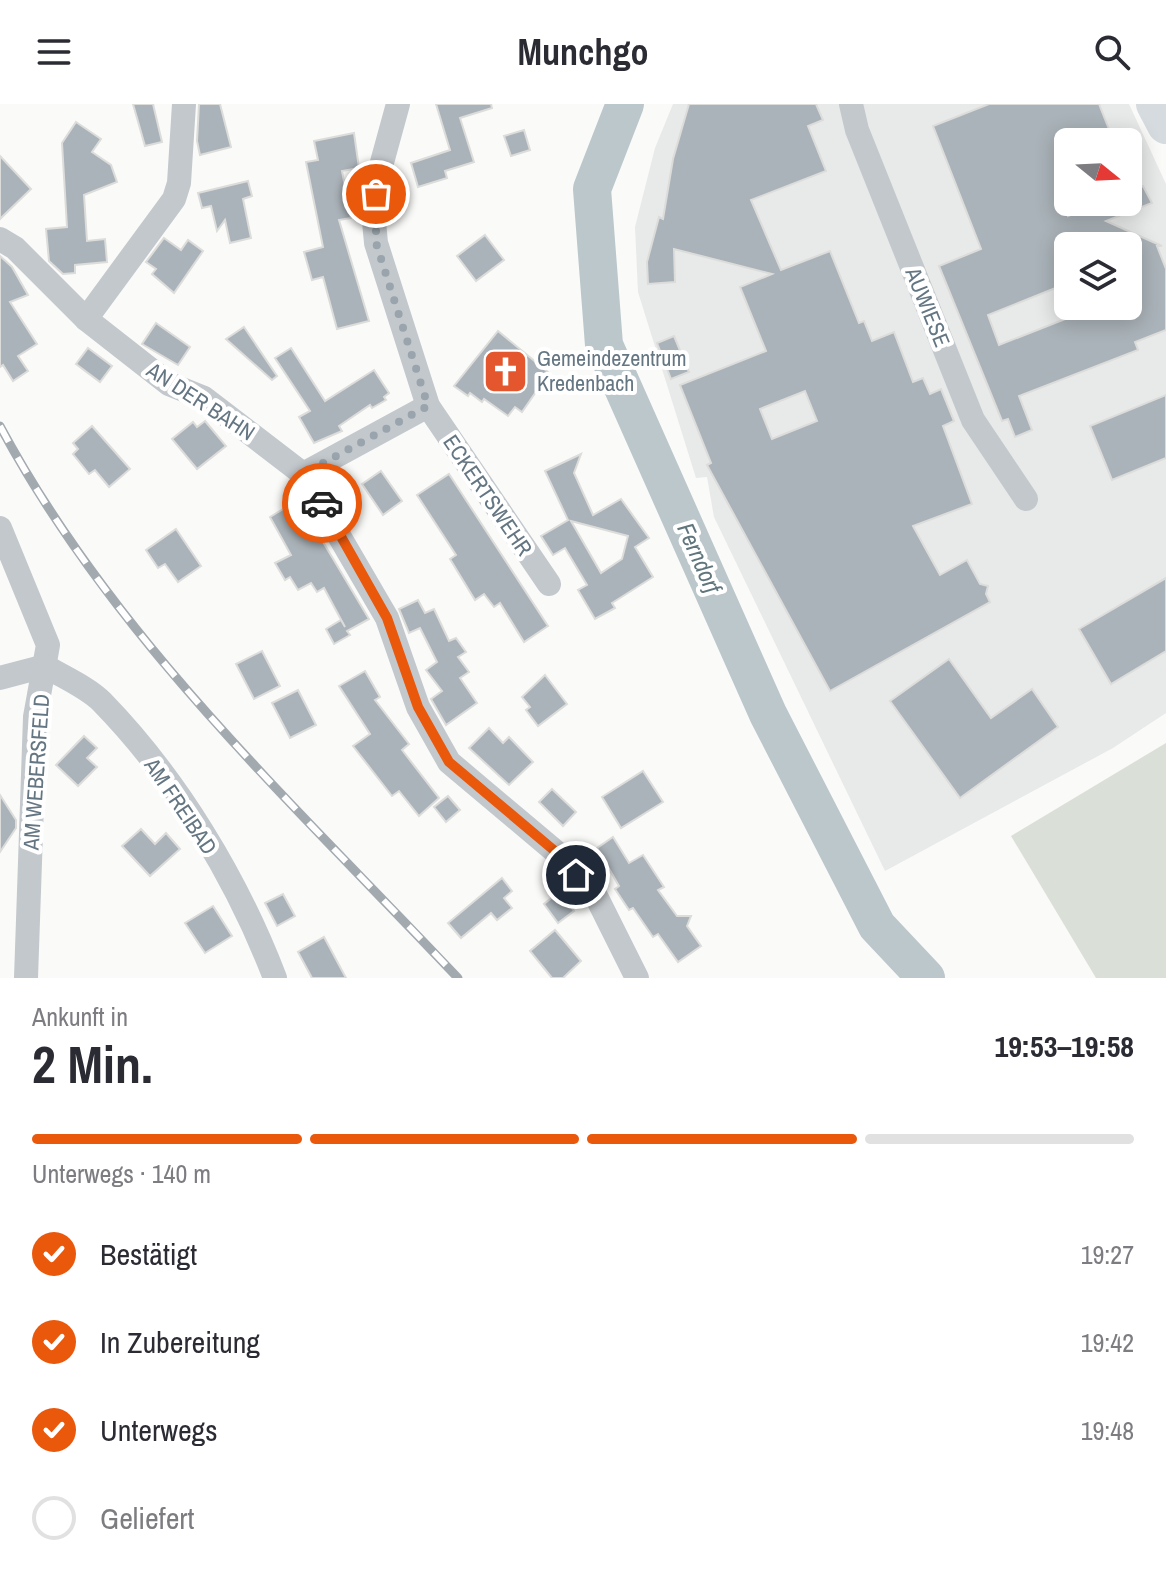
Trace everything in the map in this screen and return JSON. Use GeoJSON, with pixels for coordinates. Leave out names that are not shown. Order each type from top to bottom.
{"type":"FeatureCollection","features":[{"type":"Feature","properties":{"kind":"main road"},"geometry":{"type":"LineString","coordinates":[[1155,104],[1166,125]]}},
{"type":"Feature","properties":{"kind":"street"},"geometry":{"type":"LineString","coordinates":[[86,319],[174,199],[179,183],[184,104]]}},
{"type":"Feature","properties":{"kind":"street","name":"ECKERTSWEHR"},"geometry":{"type":"LineString","coordinates":[[398,104],[378,177],[373,211],[376,243],[428,406],[549,584]]}},
{"type":"Feature","properties":{"kind":"street","name":"AUWIESE"},"geometry":{"type":"LineString","coordinates":[[851,104],[857,130],[973,420],[1026,499]]}},
{"type":"Feature","properties":{"kind":"street","name":"AN DER BAHN"},"geometry":{"type":"LineString","coordinates":[[0,239],[15,248],[86,319],[169,384],[204,398],[303,474],[387,618],[418,707],[449,762],[556,852],[597,898],[637,978]]}},
{"type":"Feature","properties":{"kind":"street"},"geometry":{"type":"LineString","coordinates":[[303,474],[428,406]]}},
{"type":"Feature","properties":{"kind":"street","name":"AM WEBERSFELD"},"geometry":{"type":"LineString","coordinates":[[0,528],[48,645],[35,717],[26,978]]}},
{"type":"Feature","properties":{"kind":"street"},"geometry":{"type":"LineString","coordinates":[[0,678],[45,666]]}},
{"type":"Feature","properties":{"kind":"street","name":"AM FREIBAD"},"geometry":{"type":"LineString","coordinates":[[45,666],[100,700],[169,781],[252,916],[275,978]]}},
{"type":"Feature","properties":{"kind":"shaded area"},"geometry":{"type":"Polygon","coordinates":[[[673,104],[1129,104],[1140,128],[1054,128],[1054,216],[1142,216],[1142,132],[1166,184],[1166,713],[1113,748],[885,871],[714,517],[707,477],[696,478],[638,292],[635,227],[655,148],[673,104]]]}},
{"type":"Feature","properties":{"kind":"shaded area"},"geometry":{"type":"Polygon","coordinates":[[[1166,743],[1166,978],[1096,978],[1011,836],[1166,743]]]}},
{"type":"Feature","properties":{"kind":"building"},"geometry":{"type":"Polygon","coordinates":[[[133,104],[153,104],[162,142],[145,146],[133,104]]]}},
{"type":"Feature","properties":{"kind":"building"},"geometry":{"type":"Polygon","coordinates":[[[199,104],[220,104],[231,147],[200,155],[197,141],[199,104]]]}},
{"type":"Feature","properties":{"kind":"building"},"geometry":{"type":"Polygon","coordinates":[[[436,104],[491,104],[492,108],[460,118],[474,162],[445,171],[447,178],[418,187],[411,163],[450,150],[436,104]]]}},
{"type":"Feature","properties":{"kind":"building"},"geometry":{"type":"Polygon","coordinates":[[[689,104],[816,104],[823,120],[808,126],[826,171],[751,200],[781,270],[830,251],[859,323],[864,321],[872,341],[894,332],[913,382],[923,378],[930,394],[941,389],[954,421],[943,426],[972,504],[913,526],[940,575],[967,560],[980,584],[988,586],[986,594],[990,602],[830,691],[707,465],[711,463],[680,385],[766,351],[740,287],[772,274],[674,249],[675,282],[648,284],[647,262],[659,217],[663,219],[673,159],[689,104]],[[805,391],[760,409],[772,439],[817,421],[805,391]]]}},
{"type":"Feature","properties":{"kind":"building"},"geometry":{"type":"Polygon","coordinates":[[[989,104],[1099,104],[1108,128],[1054,128],[1054,216],[1119,216],[1106,221],[1131,232],[1054,232],[1054,289],[988,315],[999,345],[1062,320],[1142,320],[1142,237],[1162,246],[1157,246],[1166,269],[1166,330],[1135,342],[1138,350],[1019,396],[1032,430],[1015,437],[1008,419],[1002,421],[939,266],[981,249],[933,126],[989,104]]]}},
{"type":"Feature","properties":{"kind":"building"},"geometry":{"type":"Polygon","coordinates":[[[76,122],[101,139],[92,152],[111,165],[117,182],[84,195],[87,241],[105,239],[107,262],[75,265],[75,273],[63,274],[49,261],[46,229],[67,227],[62,143],[76,122]]]}},
{"type":"Feature","properties":{"kind":"building"},"geometry":{"type":"Polygon","coordinates":[[[524,130],[530,150],[511,156],[504,136],[524,130]]]}},
{"type":"Feature","properties":{"kind":"building"},"geometry":{"type":"Polygon","coordinates":[[[354,133],[359,168],[342,171],[351,218],[339,220],[369,321],[337,329],[323,277],[312,280],[304,252],[323,247],[306,162],[318,160],[314,141],[354,133]]]}},
{"type":"Feature","properties":{"kind":"building"},"geometry":{"type":"Polygon","coordinates":[[[0,156],[31,189],[0,219],[0,156]]]}},
{"type":"Feature","properties":{"kind":"building"},"geometry":{"type":"Polygon","coordinates":[[[248,181],[252,196],[243,199],[251,238],[230,243],[225,220],[217,231],[211,206],[202,208],[198,193],[248,181]]]}},
{"type":"Feature","properties":{"kind":"building"},"geometry":{"type":"Polygon","coordinates":[[[1142,186],[1143,186],[1152,203],[1142,207],[1142,186]]]}},
{"type":"Feature","properties":{"kind":"building"},"geometry":{"type":"Polygon","coordinates":[[[485,235],[504,260],[476,281],[457,256],[485,235]]]}},
{"type":"Feature","properties":{"kind":"building"},"geometry":{"type":"Polygon","coordinates":[[[164,238],[181,250],[188,240],[203,251],[174,293],[152,274],[156,269],[146,262],[164,238]]]}},
{"type":"Feature","properties":{"kind":"building"},"geometry":{"type":"Polygon","coordinates":[[[0,256],[12,267],[28,295],[10,302],[37,344],[18,356],[28,371],[13,381],[3,365],[0,367],[0,256]]]}},
{"type":"Feature","properties":{"kind":"building"},"geometry":{"type":"Polygon","coordinates":[[[156,323],[190,347],[178,365],[142,344],[156,323]]]}},
{"type":"Feature","properties":{"kind":"building"},"geometry":{"type":"Polygon","coordinates":[[[244,327],[277,376],[272,380],[226,339],[244,327]]]}},
{"type":"Feature","properties":{"kind":"building","name":"Gemeindezentrum Kredenbach"},"geometry":{"type":"Polygon","coordinates":[[[498,331],[549,373],[522,412],[515,407],[508,416],[484,399],[482,402],[470,393],[468,396],[454,386],[498,331]]]}},
{"type":"Feature","properties":{"kind":"building"},"geometry":{"type":"Polygon","coordinates":[[[674,336],[689,372],[671,379],[657,343],[674,336]]]}},
{"type":"Feature","properties":{"kind":"building"},"geometry":{"type":"Polygon","coordinates":[[[88,348],[112,366],[100,382],[76,364],[88,348]]]}},
{"type":"Feature","properties":{"kind":"building"},"geometry":{"type":"Polygon","coordinates":[[[291,348],[325,401],[374,370],[389,393],[384,397],[386,400],[372,408],[370,405],[339,426],[342,431],[314,443],[299,417],[310,411],[275,358],[291,348]]]}},
{"type":"Feature","properties":{"kind":"building"},"geometry":{"type":"Polygon","coordinates":[[[1166,395],[1166,458],[1112,480],[1090,426],[1166,395]]]}},
{"type":"Feature","properties":{"kind":"building"},"geometry":{"type":"Polygon","coordinates":[[[205,421],[226,446],[197,469],[172,439],[193,422],[197,427],[205,421]]]}},
{"type":"Feature","properties":{"kind":"building"},"geometry":{"type":"Polygon","coordinates":[[[92,426],[130,469],[109,487],[95,470],[89,474],[73,454],[78,449],[73,443],[92,426]]]}},
{"type":"Feature","properties":{"kind":"building"},"geometry":{"type":"Polygon","coordinates":[[[581,454],[574,473],[593,515],[621,499],[649,538],[635,547],[653,577],[612,603],[615,608],[595,619],[578,590],[587,585],[565,548],[553,555],[541,536],[568,520],[545,471],[581,454]],[[571,521],[601,573],[622,559],[628,536],[571,521]]]}},
{"type":"Feature","properties":{"kind":"building"},"geometry":{"type":"Polygon","coordinates":[[[381,471],[402,501],[383,515],[362,484],[381,471]]]}},
{"type":"Feature","properties":{"kind":"building"},"geometry":{"type":"Polygon","coordinates":[[[449,474],[548,626],[524,642],[500,603],[494,607],[484,594],[475,600],[450,559],[456,555],[417,495],[449,474]]]}},
{"type":"Feature","properties":{"kind":"building"},"geometry":{"type":"Polygon","coordinates":[[[298,500],[369,619],[347,631],[350,635],[334,644],[326,629],[341,620],[345,627],[324,588],[317,592],[311,583],[298,590],[290,577],[285,580],[275,563],[291,555],[270,517],[298,500]]]}},
{"type":"Feature","properties":{"kind":"building"},"geometry":{"type":"Polygon","coordinates":[[[176,529],[201,566],[178,582],[165,564],[158,568],[146,550],[176,529]]]}},
{"type":"Feature","properties":{"kind":"building"},"geometry":{"type":"Polygon","coordinates":[[[1166,578],[1166,651],[1111,684],[1079,629],[1166,578]]]}},
{"type":"Feature","properties":{"kind":"building"},"geometry":{"type":"Polygon","coordinates":[[[418,600],[425,613],[434,609],[449,641],[456,638],[466,652],[458,657],[469,672],[460,678],[477,703],[446,725],[431,699],[442,691],[426,670],[437,662],[420,628],[409,633],[399,609],[418,600]]]}},
{"type":"Feature","properties":{"kind":"building"},"geometry":{"type":"Polygon","coordinates":[[[262,651],[280,686],[254,699],[236,664],[262,651]]]}},
{"type":"Feature","properties":{"kind":"building"},"geometry":{"type":"Polygon","coordinates":[[[949,659],[991,718],[1032,689],[1058,727],[960,798],[890,701],[949,659]]]}},
{"type":"Feature","properties":{"kind":"building"},"geometry":{"type":"Polygon","coordinates":[[[365,671],[380,697],[375,700],[409,744],[402,750],[439,798],[419,816],[399,791],[392,796],[353,746],[370,734],[339,686],[365,671]]]}},
{"type":"Feature","properties":{"kind":"building"},"geometry":{"type":"Polygon","coordinates":[[[545,675],[567,704],[538,726],[526,710],[530,707],[522,697],[545,675]]]}},
{"type":"Feature","properties":{"kind":"building"},"geometry":{"type":"Polygon","coordinates":[[[298,690],[316,725],[290,738],[272,703],[298,690]]]}},
{"type":"Feature","properties":{"kind":"building"},"geometry":{"type":"Polygon","coordinates":[[[489,728],[503,743],[509,737],[533,762],[509,785],[469,748],[489,728]]]}},
{"type":"Feature","properties":{"kind":"building"},"geometry":{"type":"Polygon","coordinates":[[[84,736],[97,748],[87,758],[97,767],[78,786],[56,765],[84,736]]]}},
{"type":"Feature","properties":{"kind":"building"},"geometry":{"type":"Polygon","coordinates":[[[643,771],[663,802],[621,828],[602,797],[643,771]]]}},
{"type":"Feature","properties":{"kind":"building"},"geometry":{"type":"Polygon","coordinates":[[[552,789],[576,812],[563,826],[539,802],[552,789]]]}},
{"type":"Feature","properties":{"kind":"building"},"geometry":{"type":"Polygon","coordinates":[[[0,795],[16,820],[16,828],[0,852],[0,795]]]}},
{"type":"Feature","properties":{"kind":"building"},"geometry":{"type":"Polygon","coordinates":[[[448,796],[460,810],[446,822],[434,807],[448,796]]]}},
{"type":"Feature","properties":{"kind":"building"},"geometry":{"type":"Polygon","coordinates":[[[141,829],[155,844],[166,833],[180,849],[150,876],[122,846],[141,829]]]}},
{"type":"Feature","properties":{"kind":"building"},"geometry":{"type":"Polygon","coordinates":[[[613,837],[629,863],[643,855],[664,887],[658,890],[677,916],[691,916],[687,926],[701,946],[678,962],[658,934],[653,937],[615,889],[619,886],[597,848],[613,837]]]}},
{"type":"Feature","properties":{"kind":"building"},"geometry":{"type":"Polygon","coordinates":[[[502,878],[512,891],[504,898],[512,908],[497,920],[491,913],[461,938],[448,923],[502,878]]]}},
{"type":"Feature","properties":{"kind":"building"},"geometry":{"type":"Polygon","coordinates":[[[559,892],[574,911],[558,923],[544,904],[559,892]]]}},
{"type":"Feature","properties":{"kind":"building"},"geometry":{"type":"Polygon","coordinates":[[[283,894],[295,916],[277,926],[265,903],[283,894]]]}},
{"type":"Feature","properties":{"kind":"building"},"geometry":{"type":"Polygon","coordinates":[[[213,906],[232,936],[205,953],[185,923],[213,906]]]}},
{"type":"Feature","properties":{"kind":"building"},"geometry":{"type":"Polygon","coordinates":[[[555,930],[581,961],[563,978],[552,978],[530,951],[555,930]]]}},
{"type":"Feature","properties":{"kind":"building"},"geometry":{"type":"Polygon","coordinates":[[[324,937],[346,978],[312,978],[298,952],[324,937]]]}},
{"type":"Feature","properties":{"kind":"waterway","name":"Ferndorf"},"geometry":{"type":"LineString","coordinates":[[625,104],[592,189],[604,345],[768,714],[877,926],[926,978]]}},
{"type":"Feature","properties":{"kind":"railway"},"geometry":{"type":"LineString","coordinates":[[0,426],[46,504],[97,578],[152,648],[271,783],[458,978]]}},
{"type":"Feature","properties":{"kind":"way so far"},"geometry":{"type":"LineString","coordinates":[[322,503],[303,474],[428,406],[376,243],[373,211],[376,194]]}},
{"type":"Feature","properties":{"kind":"place","name":"Gemeindezentrum Kredenbach"},"geometry":{"type":"Point","coordinates":[506,371]}},
{"type":"Feature","properties":{"kind":"route"},"geometry":{"type":"LineString","coordinates":[[322,503],[387,618],[418,707],[449,762],[556,852],[576,875]]}}]}
